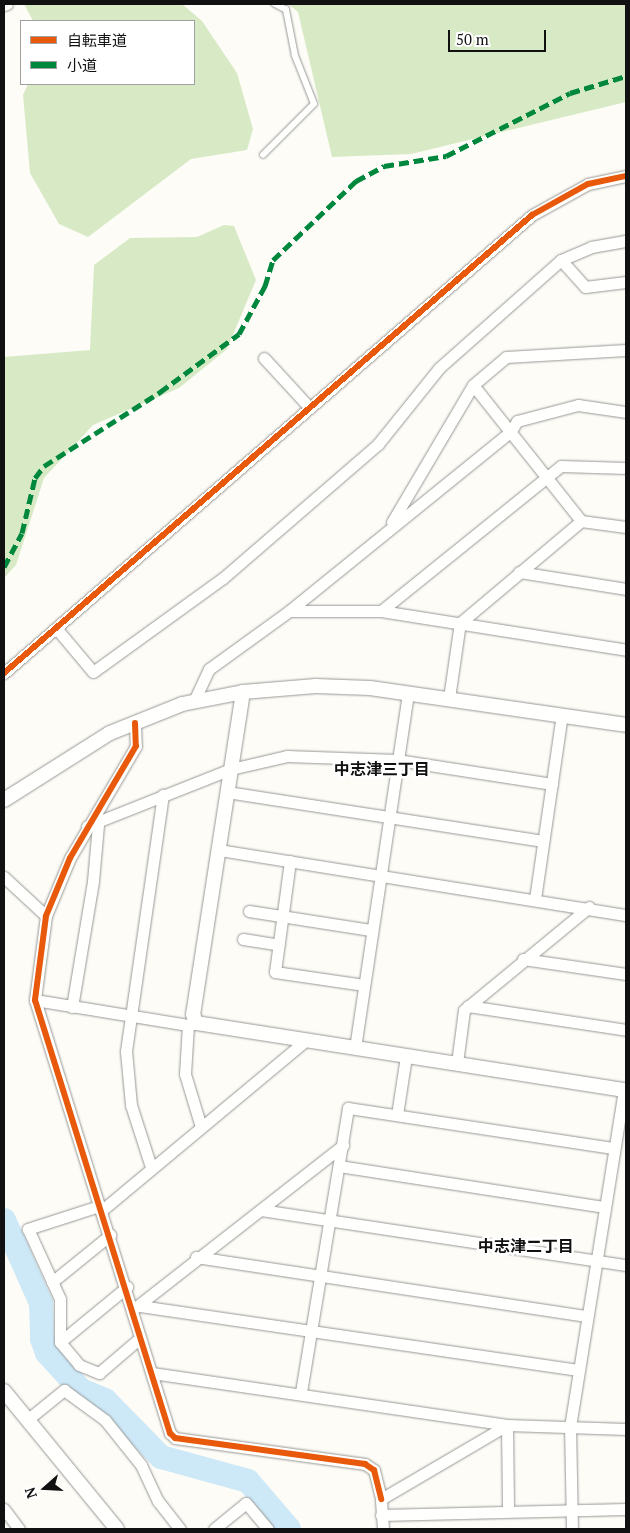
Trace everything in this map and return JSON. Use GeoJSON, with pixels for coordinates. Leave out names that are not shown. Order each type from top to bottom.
{"type":"FeatureCollection","features":[{"type":"Feature","properties":{"kind":"street"},"geometry":{"type":"LineString","coordinates":[[4,673],[532,215],[588,184],[626,176]]}},
{"type":"Feature","properties":{"kind":"street"},"geometry":{"type":"LineString","coordinates":[[56,628],[93,672],[223,578],[378,444],[439,368],[561,260],[591,247],[626,241]]}},
{"type":"Feature","properties":{"kind":"street"},"geometry":{"type":"LineString","coordinates":[[561,260],[585,287],[626,282]]}},
{"type":"Feature","properties":{"kind":"street"},"geometry":{"type":"LineString","coordinates":[[388,529],[473,385],[506,357],[626,350]]}},
{"type":"Feature","properties":{"kind":"street"},"geometry":{"type":"LineString","coordinates":[[264,358],[309,407]]}},
{"type":"Feature","properties":{"kind":"street"},"geometry":{"type":"LineString","coordinates":[[473,385],[581,521],[626,528]]}},
{"type":"Feature","properties":{"kind":"street"},"geometry":{"type":"LineString","coordinates":[[194,701],[209,669],[289,611],[511,431],[517,421],[560,407],[588,405],[626,412]]}},
{"type":"Feature","properties":{"kind":"street"},"geometry":{"type":"LineString","coordinates":[[382,611],[546,475],[571,465],[626,468]]}},
{"type":"Feature","properties":{"kind":"street"},"geometry":{"type":"LineString","coordinates":[[449,698],[460,623],[518,572],[581,521]]}},
{"type":"Feature","properties":{"kind":"street"},"geometry":{"type":"LineString","coordinates":[[518,572],[626,589]]}},
{"type":"Feature","properties":{"kind":"street"},"geometry":{"type":"LineString","coordinates":[[289,611],[382,611],[626,650]]}},
{"type":"Feature","properties":{"kind":"street"},"geometry":{"type":"LineString","coordinates":[[4,800],[110,733],[194,701],[243,692],[316,686],[408,692],[626,725]]}},
{"type":"Feature","properties":{"kind":"street"},"geometry":{"type":"LineString","coordinates":[[201,1127],[185,1074],[243,692]]}},
{"type":"Feature","properties":{"kind":"street"},"geometry":{"type":"LineString","coordinates":[[355,1048],[379,875],[408,692]]}},
{"type":"Feature","properties":{"kind":"street"},"geometry":{"type":"LineString","coordinates":[[534,899],[562,715]]}},
{"type":"Feature","properties":{"kind":"street"},"geometry":{"type":"LineString","coordinates":[[135,724],[136,746],[46,916],[35,1000],[100,1209],[127,1287],[136,1307],[140,1338],[170,1433],[175,1438],[365,1464],[374,1470],[381,1499],[383,1529]]}},
{"type":"Feature","properties":{"kind":"street"},"geometry":{"type":"LineString","coordinates":[[92,826],[163,795],[231,769],[314,754],[397,760],[552,784]]}},
{"type":"Feature","properties":{"kind":"street"},"geometry":{"type":"LineString","coordinates":[[227,792],[544,841]]}},
{"type":"Feature","properties":{"kind":"street"},"geometry":{"type":"LineString","coordinates":[[151,1167],[127,1078],[131,1016],[163,795]]}},
{"type":"Feature","properties":{"kind":"street"},"geometry":{"type":"LineString","coordinates":[[72,1007],[93,882],[92,826]]}},
{"type":"Feature","properties":{"kind":"street"},"geometry":{"type":"LineString","coordinates":[[219,850],[589,907],[626,915]]}},
{"type":"Feature","properties":{"kind":"street"},"geometry":{"type":"LineString","coordinates":[[290,861],[275,972],[364,985]]}},
{"type":"Feature","properties":{"kind":"street"},"geometry":{"type":"LineString","coordinates":[[4,877],[46,916]]}},
{"type":"Feature","properties":{"kind":"street"},"geometry":{"type":"LineString","coordinates":[[457,1063],[468,1006],[523,959],[589,907]]}},
{"type":"Feature","properties":{"kind":"street"},"geometry":{"type":"LineString","coordinates":[[249,911],[371,930]]}},
{"type":"Feature","properties":{"kind":"street"},"geometry":{"type":"LineString","coordinates":[[242,939],[279,945]]}},
{"type":"Feature","properties":{"kind":"street"},"geometry":{"type":"LineString","coordinates":[[523,959],[626,974]]}},
{"type":"Feature","properties":{"kind":"street"},"geometry":{"type":"LineString","coordinates":[[35,1000],[625,1090],[614,1148],[570,1427],[572,1529]]}},
{"type":"Feature","properties":{"kind":"street"},"geometry":{"type":"LineString","coordinates":[[468,1006],[626,1030]]}},
{"type":"Feature","properties":{"kind":"street"},"geometry":{"type":"LineString","coordinates":[[140,1338],[99,1374],[79,1365],[60,1342],[60,1299],[28,1229],[100,1209],[305,1041]]}},
{"type":"Feature","properties":{"kind":"street"},"geometry":{"type":"LineString","coordinates":[[397,1115],[406,1056]]}},
{"type":"Feature","properties":{"kind":"street"},"geometry":{"type":"LineString","coordinates":[[301,1392],[348,1108],[614,1148]]}},
{"type":"Feature","properties":{"kind":"street"},"geometry":{"type":"LineString","coordinates":[[136,1307],[196,1257],[261,1210],[343,1145]]}},
{"type":"Feature","properties":{"kind":"street"},"geometry":{"type":"LineString","coordinates":[[339,1166],[605,1207]]}},
{"type":"Feature","properties":{"kind":"street"},"geometry":{"type":"LineString","coordinates":[[261,1210],[626,1265]]}},
{"type":"Feature","properties":{"kind":"street"},"geometry":{"type":"LineString","coordinates":[[52,1282],[110,1235]]}},
{"type":"Feature","properties":{"kind":"street"},"geometry":{"type":"LineString","coordinates":[[196,1257],[587,1316]]}},
{"type":"Feature","properties":{"kind":"street"},"geometry":{"type":"LineString","coordinates":[[60,1342],[127,1287]]}},
{"type":"Feature","properties":{"kind":"street"},"geometry":{"type":"LineString","coordinates":[[136,1307],[578,1370]]}},
{"type":"Feature","properties":{"kind":"street"},"geometry":{"type":"LineString","coordinates":[[152,1373],[301,1392],[506,1425],[626,1429]]}},
{"type":"Feature","properties":{"kind":"street"},"geometry":{"type":"LineString","coordinates":[[27,1420],[64,1390],[105,1420],[141,1466],[158,1501],[180,1529]]}},
{"type":"Feature","properties":{"kind":"street"},"geometry":{"type":"LineString","coordinates":[[4,1392],[117,1529]]}},
{"type":"Feature","properties":{"kind":"street"},"geometry":{"type":"LineString","coordinates":[[381,1499],[506,1425]]}},
{"type":"Feature","properties":{"kind":"street"},"geometry":{"type":"LineString","coordinates":[[506,1425],[508,1511]]}},
{"type":"Feature","properties":{"kind":"street"},"geometry":{"type":"LineString","coordinates":[[214,1529],[246,1503],[268,1529]]}},
{"type":"Feature","properties":{"kind":"street"},"geometry":{"type":"LineString","coordinates":[[4,1509],[19,1529]]}},
{"type":"Feature","properties":{"kind":"street"},"geometry":{"type":"LineString","coordinates":[[381,1515],[626,1509]]}},
{"type":"Feature","properties":{"kind":"lane"},"geometry":{"type":"LineString","coordinates":[[263,155],[314,104],[295,56],[286,10],[274,4]]}},
{"type":"Feature","properties":{"kind":"green space"},"geometry":{"type":"Polygon","coordinates":[[[24,4],[182,4],[202,21],[237,73],[253,129],[247,150],[191,159],[88,237],[59,224],[30,173],[23,95],[28,85],[195,85],[195,20],[32,20],[24,4]]]}},
{"type":"Feature","properties":{"kind":"green space"},"geometry":{"type":"Polygon","coordinates":[[[288,4],[626,4],[626,102],[411,154],[332,157],[298,12],[288,4]]]}},
{"type":"Feature","properties":{"kind":"green space"},"geometry":{"type":"Polygon","coordinates":[[[224,225],[234,226],[256,280],[227,349],[179,388],[93,425],[44,478],[16,565],[4,578],[4,357],[90,350],[94,265],[130,238],[197,237],[224,225]]]}},
{"type":"Feature","properties":{"kind":"waterway"},"geometry":{"type":"LineString","coordinates":[[4,1220],[41,1303],[42,1339],[47,1353],[81,1390],[105,1400],[161,1457],[248,1481],[289,1529]]}},
{"type":"Feature","properties":{"kind":"marked path"},"geometry":{"type":"LineString","coordinates":[[4,567],[22,533],[35,478],[44,466],[160,392],[239,334],[265,286],[273,260],[356,181],[384,166],[446,156],[570,93],[626,76]]}},
{"type":"Feature","properties":{"kind":"cycle path"},"geometry":{"type":"LineString","coordinates":[[4,673],[532,215],[588,184],[626,176]]}},
{"type":"Feature","properties":{"kind":"cycle path"},"geometry":{"type":"LineString","coordinates":[[135,723],[136,746],[70,858],[46,916],[35,1000],[170,1433],[175,1438],[365,1464],[374,1470],[381,1499]]}},
{"type":"Feature","properties":{"kind":"district","name":"中志津三丁目"},"geometry":{"type":"Point","coordinates":[382,769]}},
{"type":"Feature","properties":{"kind":"district","name":"中志津二丁目"},"geometry":{"type":"Point","coordinates":[526,1246]}}]}
